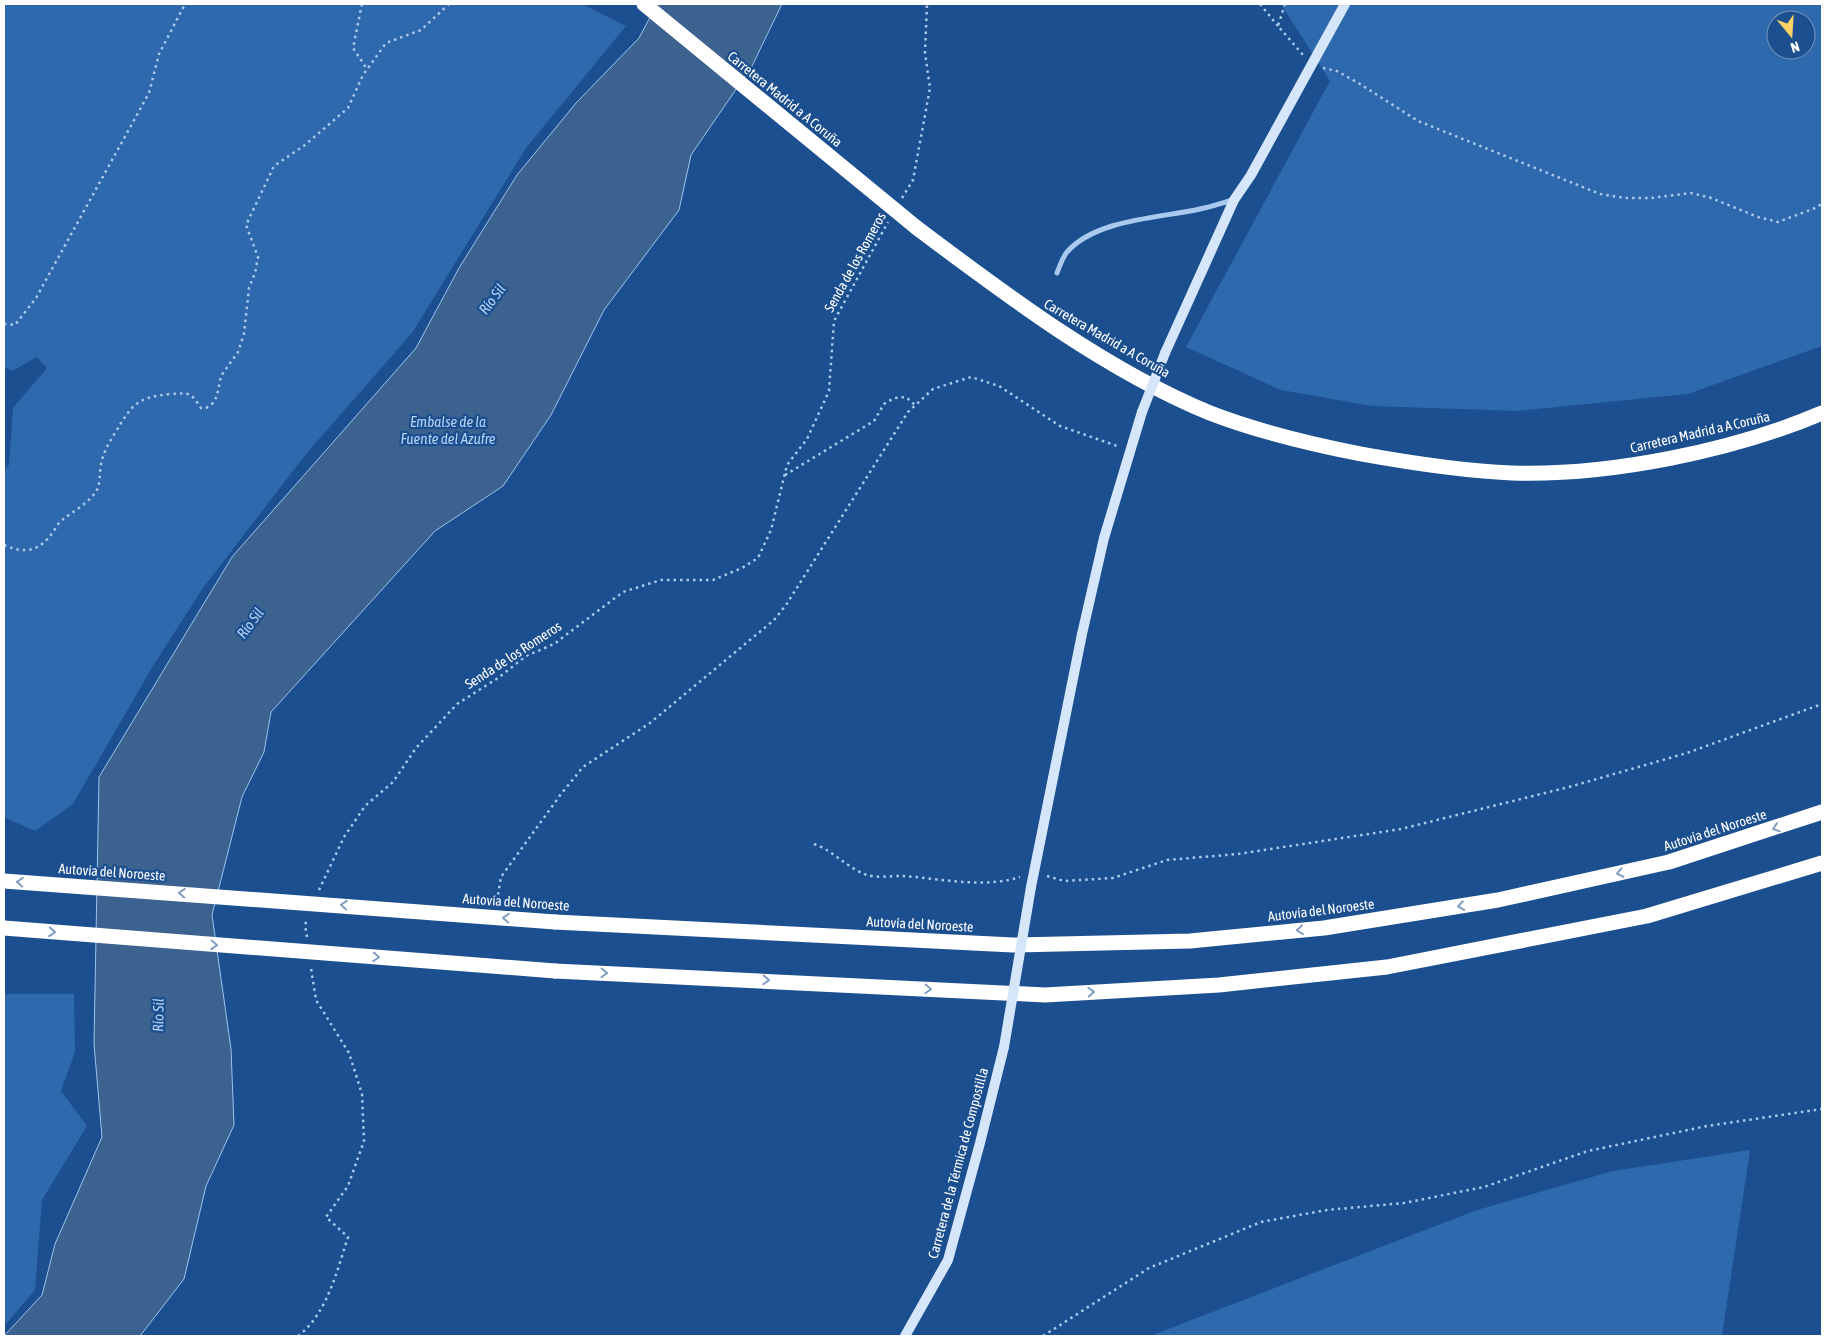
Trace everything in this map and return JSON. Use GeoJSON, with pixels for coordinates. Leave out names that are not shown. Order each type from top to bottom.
{"type":"FeatureCollection","features":[{"type":"Feature","properties":{"kind":"highway","name":"Carretera Madrid a A Coruña"},"geometry":{"type":"LineString","coordinates":[[644,4],[917,228],[1015,302],[1130,374],[1210,413],[1298,442],[1426,464],[1512,473],[1586,470],[1666,459],[1781,431],[1822,413]]}},
{"type":"Feature","properties":{"kind":"highway","name":"Autovía del Noroeste"},"geometry":{"type":"LineString","coordinates":[[4,881],[555,922],[1013,946],[1190,941],[1324,928],[1498,900],[1669,862],[1822,812]]}},
{"type":"Feature","properties":{"kind":"highway"},"geometry":{"type":"LineString","coordinates":[[4,928],[555,971],[1045,995],[1218,985],[1387,968],[1637,918],[1822,863]]}},
{"type":"Feature","properties":{"kind":"street","name":"Carretera de la Térmica de Compostilla"},"geometry":{"type":"LineString","coordinates":[[905,1336],[948,1260],[980,1143],[1004,1047],[1031,887],[1084,624],[1104,538],[1142,412],[1165,353],[1234,200],[1251,175],[1345,4]]}},
{"type":"Feature","properties":{"kind":"street"},"geometry":{"type":"LineString","coordinates":[[1057,273],[1066,253],[1083,239],[1108,228],[1234,200]]}},
{"type":"Feature","properties":{"kind":"path"},"geometry":{"type":"LineString","coordinates":[[4,324],[15,325],[36,298],[149,92],[160,54],[184,4]]}},
{"type":"Feature","properties":{"kind":"path"},"geometry":{"type":"LineString","coordinates":[[362,4],[352,48],[367,69]]}},
{"type":"Feature","properties":{"kind":"path"},"geometry":{"type":"LineString","coordinates":[[4,545],[20,551],[35,548],[44,542],[60,522],[81,507],[96,491],[105,449],[132,406],[154,397],[182,394],[191,394],[196,398],[201,408],[206,408],[213,403],[218,396],[221,376],[238,352],[244,334],[249,288],[256,273],[258,257],[246,225],[274,166],[305,145],[348,108],[367,69],[386,43],[421,30],[449,4]]}},
{"type":"Feature","properties":{"kind":"path","name":"Senda de los Romeros"},"geometry":{"type":"LineString","coordinates":[[899,204],[913,180],[930,88],[925,53],[927,4]]}},
{"type":"Feature","properties":{"kind":"path"},"geometry":{"type":"LineString","coordinates":[[1260,4],[1311,65],[1337,71],[1392,103],[1418,121],[1600,194],[1625,198],[1651,198],[1691,193],[1778,222],[1818,207],[1822,203]]}},
{"type":"Feature","properties":{"kind":"path"},"geometry":{"type":"LineString","coordinates":[[1278,26],[1285,4]]}},
{"type":"Feature","properties":{"kind":"path","name":"Senda de los Romeros"},"geometry":{"type":"LineString","coordinates":[[316,897],[344,837],[365,806],[393,782],[416,748],[457,704],[498,678],[526,656],[554,644],[623,592],[661,580],[713,580],[742,568],[758,558],[771,530],[787,466],[807,439],[829,391],[834,321],[890,220]]}},
{"type":"Feature","properties":{"kind":"path"},"geometry":{"type":"LineString","coordinates":[[497,901],[502,877],[560,794],[583,767],[650,723],[774,620],[786,605],[908,412],[933,389],[971,377],[999,386],[1060,426],[1131,450]]}},
{"type":"Feature","properties":{"kind":"path"},"geometry":{"type":"LineString","coordinates":[[785,475],[874,421],[884,404],[894,398],[906,397],[916,405]]}},
{"type":"Feature","properties":{"kind":"path"},"geometry":{"type":"LineString","coordinates":[[814,844],[827,849],[842,862],[868,875],[976,882],[1006,882],[1034,873],[1064,881],[1113,878],[1167,860],[1238,854],[1401,829],[1570,787],[1687,754],[1822,704]]}},
{"type":"Feature","properties":{"kind":"path"},"geometry":{"type":"LineString","coordinates":[[308,944],[305,925],[309,916]]}},
{"type":"Feature","properties":{"kind":"path"},"geometry":{"type":"LineString","coordinates":[[298,1336],[307,1329],[329,1293],[348,1237],[326,1217],[348,1186],[364,1141],[362,1094],[349,1053],[316,1000],[310,962]]}},
{"type":"Feature","properties":{"kind":"path"},"geometry":{"type":"LineString","coordinates":[[1043,1336],[1149,1268],[1261,1222],[1327,1210],[1404,1203],[1484,1187],[1588,1151],[1707,1126],[1822,1110]]}},
{"type":"Feature","properties":{"kind":"shaded area"},"geometry":{"type":"Polygon","coordinates":[[[4,4],[582,4],[626,26],[526,148],[412,333],[306,454],[203,588],[153,666],[73,804],[35,831],[4,817],[4,470],[9,465],[13,408],[47,368],[37,357],[12,371],[4,367],[4,4]]]}},
{"type":"Feature","properties":{"kind":"shaded area"},"geometry":{"type":"Polygon","coordinates":[[[1283,4],[1822,4],[1822,346],[1688,394],[1517,411],[1372,406],[1281,390],[1186,347],[1330,81],[1282,6],[1283,4]]]}},
{"type":"Feature","properties":{"kind":"shaded area"},"geometry":{"type":"Polygon","coordinates":[[[4,994],[74,994],[75,1052],[61,1091],[87,1126],[42,1200],[35,1290],[4,1326],[4,994]]]}},
{"type":"Feature","properties":{"kind":"shaded area"},"geometry":{"type":"Polygon","coordinates":[[[1750,1150],[1722,1336],[1150,1336],[1477,1210],[1613,1171],[1750,1150]]]}},
{"type":"Feature","properties":{"kind":"water","name":"Embalse de la Fuente del Azufre"},"geometry":{"type":"Polygon","coordinates":[[[657,4],[782,4],[752,66],[691,155],[679,210],[604,310],[551,415],[503,486],[435,531],[271,712],[264,752],[242,797],[212,915],[231,1049],[234,1125],[206,1186],[184,1279],[140,1336],[4,1336],[42,1295],[55,1244],[102,1137],[94,1044],[99,777],[232,557],[416,348],[459,268],[517,175],[576,103],[639,38],[657,4]]]}},
{"type":"Feature","properties":{"kind":"water label","name":"Río Sil"},"geometry":{"type":"Point","coordinates":[492,299]}},
{"type":"Feature","properties":{"kind":"water label","name":"Río Sil"},"geometry":{"type":"Point","coordinates":[250,623]}},
{"type":"Feature","properties":{"kind":"water label","name":"Río Sil"},"geometry":{"type":"Point","coordinates":[158,1015]}}]}
